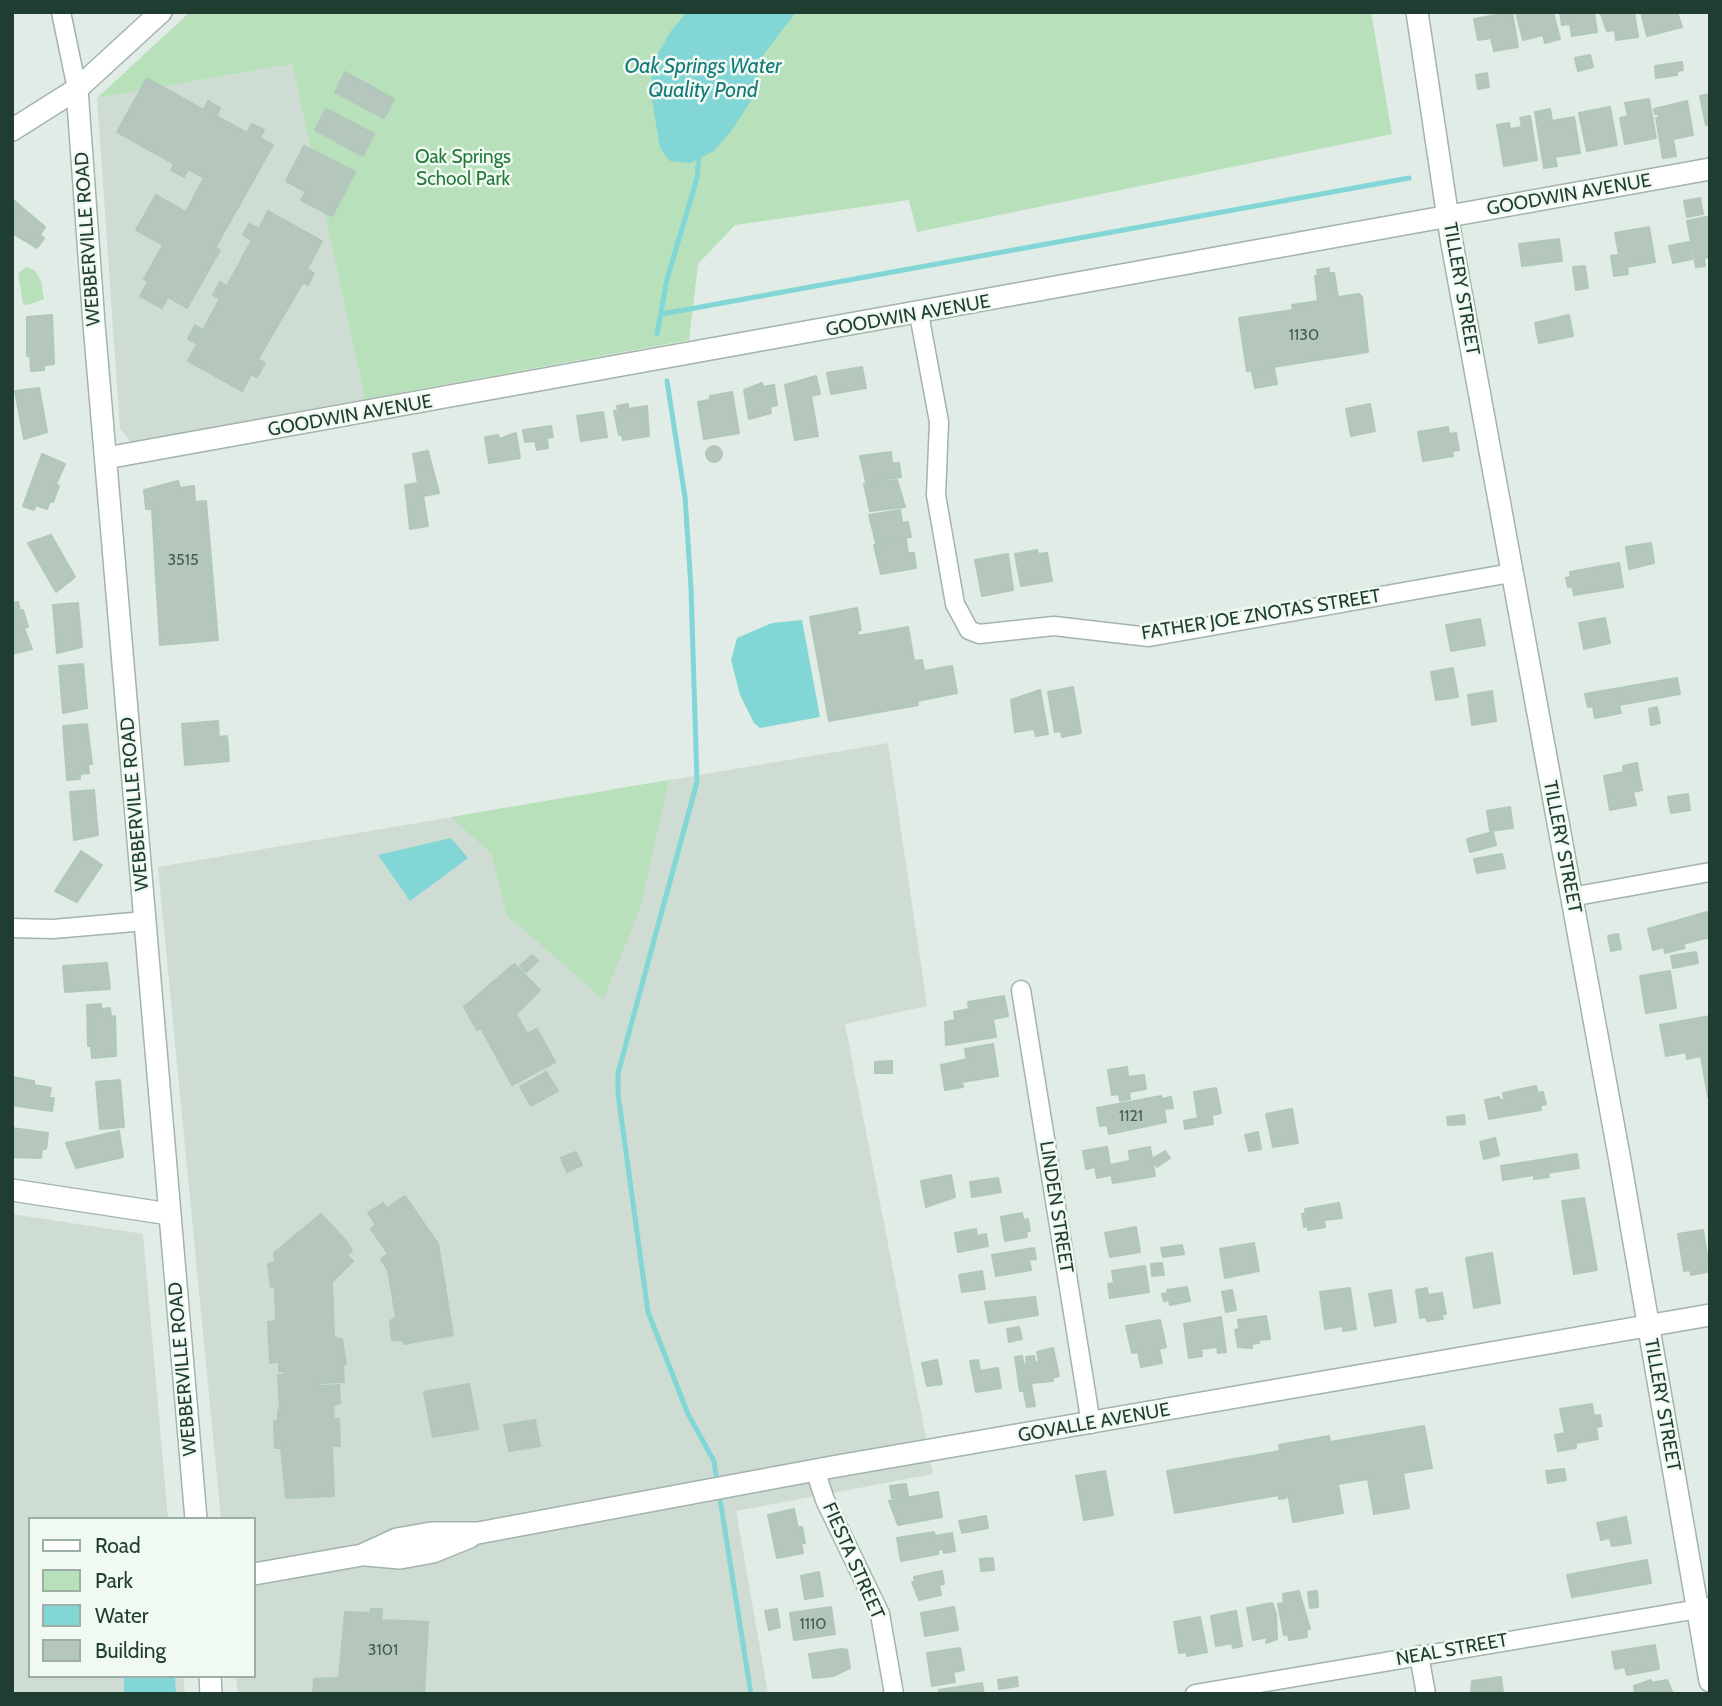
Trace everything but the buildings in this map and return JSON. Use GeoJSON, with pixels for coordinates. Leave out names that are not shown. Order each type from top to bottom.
{"type":"FeatureCollection","features":[{"type":"Feature","properties":{"kind":"street"},"geometry":{"type":"LineString","coordinates":[[61,12],[77,89]]}},
{"type":"Feature","properties":{"kind":"street"},"geometry":{"type":"LineString","coordinates":[[12,130],[77,89],[161,12]]}},
{"type":"Feature","properties":{"kind":"street","name":"TILLERY STREET"},"geometry":{"type":"LineString","coordinates":[[1417,12],[1448,218],[1511,573],[1648,1326],[1704,1608],[1710,1681]]}},
{"type":"Feature","properties":{"kind":"street","name":"WEBBERVILLE ROAD"},"geometry":{"type":"LineString","coordinates":[[77,89],[196,1517]]}},
{"type":"Feature","properties":{"kind":"street","name":"GOODWIN AVENUE"},"geometry":{"type":"LineString","coordinates":[[106,458],[919,314],[1710,169]]}},
{"type":"Feature","properties":{"kind":"street","name":"FATHER JOE ZNOTAS STREET"},"geometry":{"type":"LineString","coordinates":[[919,314],[939,422],[936,495],[955,604],[969,630],[979,634],[1054,626],[1149,636],[1511,573]]}},
{"type":"Feature","properties":{"kind":"street"},"geometry":{"type":"LineString","coordinates":[[1571,897],[1710,872]]}},
{"type":"Feature","properties":{"kind":"street"},"geometry":{"type":"LineString","coordinates":[[12,928],[53,929],[145,921]]}},
{"type":"Feature","properties":{"kind":"street","name":"LINDEN STREET"},"geometry":{"type":"LineString","coordinates":[[1021,990],[1091,1424]]}},
{"type":"Feature","properties":{"kind":"street"},"geometry":{"type":"LineString","coordinates":[[12,1190],[169,1214]]}},
{"type":"Feature","properties":{"kind":"street","name":"GOVALLE AVENUE"},"geometry":{"type":"LineString","coordinates":[[256,1574],[362,1555],[397,1539],[422,1534],[478,1533],[815,1470],[1710,1315]]}},
{"type":"Feature","properties":{"kind":"street","name":"FIESTA STREET"},"geometry":{"type":"LineString","coordinates":[[815,1470],[825,1500],[880,1614],[894,1694]]}},
{"type":"Feature","properties":{"kind":"street","name":"NEAL STREET"},"geometry":{"type":"LineString","coordinates":[[1195,1694],[1704,1608]]}},
{"type":"Feature","properties":{"kind":"street"},"geometry":{"type":"LineString","coordinates":[[1419,1655],[1426,1694]]}},
{"type":"Feature","properties":{"kind":"shaded area"},"geometry":{"type":"Polygon","coordinates":[[[292,64],[365,399],[131,443],[120,428],[97,98],[292,64]]]}},
{"type":"Feature","properties":{"kind":"shaded area"},"geometry":{"type":"Polygon","coordinates":[[[888,743],[927,1006],[845,1024],[933,1474],[736,1511],[768,1694],[238,1694],[236,1678],[256,1678],[256,1517],[221,1517],[158,867],[888,743]]]}},
{"type":"Feature","properties":{"kind":"shaded area"},"geometry":{"type":"Polygon","coordinates":[[[12,1214],[143,1234],[168,1517],[28,1517],[28,1678],[183,1678],[185,1694],[12,1694],[12,1214]]]}},
{"type":"Feature","properties":{"kind":"green space","name":"Oak Springs School Park"},"geometry":{"type":"Polygon","coordinates":[[[190,12],[1371,12],[1392,134],[917,232],[909,200],[735,225],[698,264],[689,340],[365,399],[292,64],[97,98],[190,12]]]}},
{"type":"Feature","properties":{"kind":"green space"},"geometry":{"type":"Polygon","coordinates":[[[27,267],[35,271],[41,281],[44,299],[27,305],[23,304],[18,273],[27,267]]]}},
{"type":"Feature","properties":{"kind":"green space"},"geometry":{"type":"Polygon","coordinates":[[[669,780],[640,909],[603,999],[507,915],[491,853],[451,817],[669,780]]]}},
{"type":"Feature","properties":{"kind":"water","name":"Oak Springs Water Quality Pond"},"geometry":{"type":"Polygon","coordinates":[[[687,12],[796,12],[764,54],[752,99],[732,130],[714,151],[690,163],[670,161],[660,148],[651,94],[652,64],[671,31],[687,12]]]}},
{"type":"Feature","properties":{"kind":"water"},"geometry":{"type":"Polygon","coordinates":[[[802,620],[820,717],[760,728],[754,723],[740,695],[731,660],[737,638],[772,623],[802,620]]]}},
{"type":"Feature","properties":{"kind":"water"},"geometry":{"type":"Polygon","coordinates":[[[451,838],[468,858],[410,901],[378,855],[451,838]]]}},
{"type":"Feature","properties":{"kind":"water"},"geometry":{"type":"Polygon","coordinates":[[[124,1678],[175,1678],[176,1694],[124,1694],[124,1678]]]}},
{"type":"Feature","properties":{"kind":"waterway"},"geometry":{"type":"LineString","coordinates":[[657,334],[667,279],[697,178],[699,154]]}},
{"type":"Feature","properties":{"kind":"waterway"},"geometry":{"type":"LineString","coordinates":[[662,314],[1409,178]]}},
{"type":"Feature","properties":{"kind":"waterway"},"geometry":{"type":"LineString","coordinates":[[667,381],[685,497],[691,588],[697,782],[618,1073],[618,1094],[648,1312],[688,1414],[714,1461],[717,1483]]}},
{"type":"Feature","properties":{"kind":"waterway"},"geometry":{"type":"LineString","coordinates":[[719,1493],[751,1694]]}}]}
